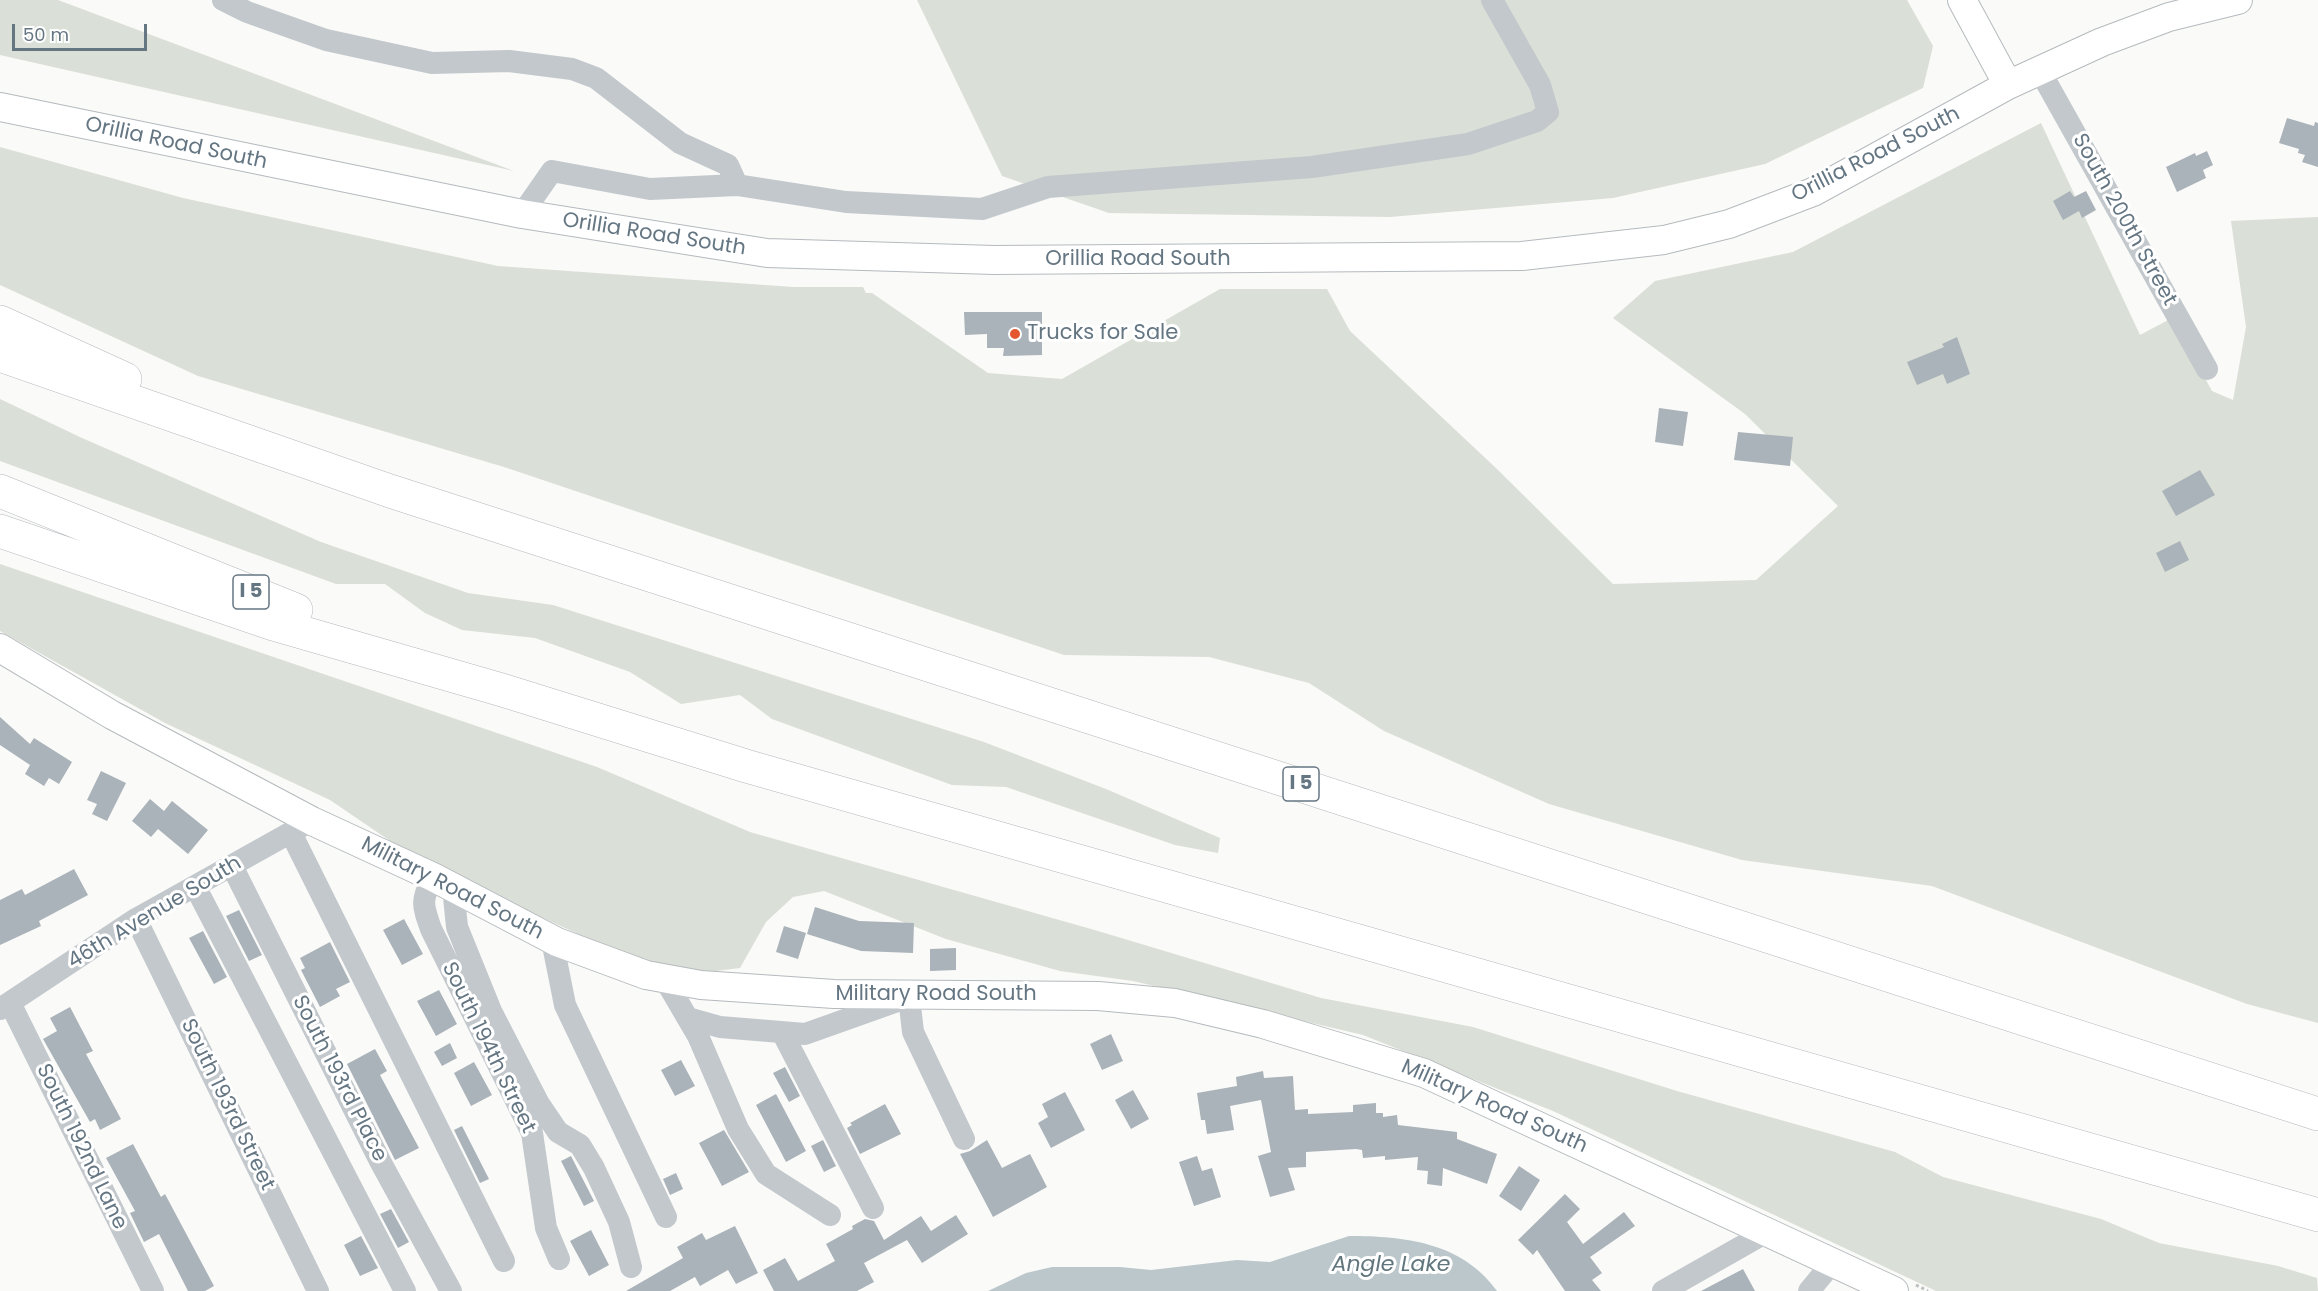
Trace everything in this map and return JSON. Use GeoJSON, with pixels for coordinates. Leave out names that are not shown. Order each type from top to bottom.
{"type":"FeatureCollection","features":[{"type":"Feature","properties":{"kind":"highway"},"geometry":{"type":"LineString","coordinates":[[0,322],[284,454]]}},
{"type":"Feature","properties":{"kind":"highway","name":"I 5"},"geometry":{"type":"LineString","coordinates":[[0,355],[284,454],[2318,1114]]}},
{"type":"Feature","properties":{"kind":"highway","name":"I 5"},"geometry":{"type":"LineString","coordinates":[[0,491],[502,690],[758,769],[2318,1215]]}},
{"type":"Feature","properties":{"kind":"highway"},"geometry":{"type":"LineString","coordinates":[[0,531],[273,624],[502,690]]}},
{"type":"Feature","properties":{"kind":"main road"},"geometry":{"type":"LineString","coordinates":[[1962,0],[2008,85]]}},
{"type":"Feature","properties":{"kind":"main road","name":"Orillia Road South"},"geometry":{"type":"LineString","coordinates":[[0,107],[522,214],[767,253],[994,260],[1521,256],[1665,240],[1729,224],[1813,192],[2008,85],[2040,70],[2151,24],[2238,0]]}},
{"type":"Feature","properties":{"kind":"main road","name":"Military Road South"},"geometry":{"type":"LineString","coordinates":[[0,648],[302,827],[443,882],[552,940],[646,975],[765,991],[909,997],[1098,996],[1175,1003],[1263,1024],[1424,1073],[1894,1291]]}},
{"type":"Feature","properties":{"kind":"street"},"geometry":{"type":"LineString","coordinates":[[223,0],[326,40],[432,63],[509,61],[572,69],[596,78],[680,143],[728,165],[737,185]]}},
{"type":"Feature","properties":{"kind":"street"},"geometry":{"type":"LineString","coordinates":[[522,214],[552,171],[650,189],[737,185],[846,202],[982,209],[1048,187],[1312,167],[1468,144],[1537,121],[1548,112],[1540,85],[1492,0]]}},
{"type":"Feature","properties":{"kind":"street","name":"South 200th Street"},"geometry":{"type":"LineString","coordinates":[[2040,70],[2207,369]]}},
{"type":"Feature","properties":{"kind":"street"},"geometry":{"type":"LineString","coordinates":[[302,827],[504,1261]]}},
{"type":"Feature","properties":{"kind":"street","name":"46th Avenue South"},"geometry":{"type":"LineString","coordinates":[[5,1006],[136,919],[302,827]]}},
{"type":"Feature","properties":{"kind":"street","name":"South 193rd Place"},"geometry":{"type":"LineString","coordinates":[[232,866],[380,1161],[451,1291]]}},
{"type":"Feature","properties":{"kind":"street"},"geometry":{"type":"LineString","coordinates":[[443,882],[457,927],[490,1011],[539,1104],[558,1132],[580,1145],[594,1168],[619,1222],[631,1267]]}},
{"type":"Feature","properties":{"kind":"street","name":"South 194th Street"},"geometry":{"type":"LineString","coordinates":[[443,882],[423,899],[425,913],[532,1133],[546,1228],[559,1259]]}},
{"type":"Feature","properties":{"kind":"street"},"geometry":{"type":"LineString","coordinates":[[195,886],[405,1291]]}},
{"type":"Feature","properties":{"kind":"street","name":"South 193rd Street"},"geometry":{"type":"LineString","coordinates":[[136,919],[318,1291]]}},
{"type":"Feature","properties":{"kind":"street"},"geometry":{"type":"LineString","coordinates":[[552,940],[565,1005],[666,1217]]}},
{"type":"Feature","properties":{"kind":"street"},"geometry":{"type":"LineString","coordinates":[[664,978],[688,1018],[738,1129],[766,1174],[830,1215]]}},
{"type":"Feature","properties":{"kind":"street"},"geometry":{"type":"LineString","coordinates":[[688,1018],[720,1027],[805,1034],[909,997],[914,1032],[964,1139]]}},
{"type":"Feature","properties":{"kind":"street","name":"South 192nd Lane"},"geometry":{"type":"LineString","coordinates":[[5,1006],[153,1291]]}},
{"type":"Feature","properties":{"kind":"street"},"geometry":{"type":"LineString","coordinates":[[782,1032],[873,1208]]}},
{"type":"Feature","properties":{"kind":"street"},"geometry":{"type":"LineString","coordinates":[[1663,1291],[1767,1232]]}},
{"type":"Feature","properties":{"kind":"street"},"geometry":{"type":"LineString","coordinates":[[1809,1291],[1833,1262]]}},
{"type":"Feature","properties":{"kind":"shaded area"},"geometry":{"type":"Polygon","coordinates":[[[0,0],[58,0],[514,171],[0,55],[0,0]]]}},
{"type":"Feature","properties":{"kind":"shaded area"},"geometry":{"type":"Polygon","coordinates":[[[917,0],[1907,0],[1933,46],[1923,88],[1765,164],[1613,198],[1390,217],[1109,213],[1002,176],[917,0]]]}},
{"type":"Feature","properties":{"kind":"shaded area"},"geometry":{"type":"Polygon","coordinates":[[[2041,123],[2140,335],[2172,318],[2212,391],[2233,400],[2246,327],[2231,221],[2318,217],[2318,1023],[2247,1004],[1932,886],[1742,860],[1549,804],[1384,731],[1309,683],[1209,657],[1064,655],[504,467],[198,376],[0,285],[0,147],[183,198],[498,266],[793,287],[863,287],[866,293],[872,293],[988,373],[1062,379],[1220,289],[1327,289],[1350,331],[1497,469],[1613,584],[1756,580],[1838,506],[1745,414],[1613,318],[1655,281],[1793,252],[2041,123]]]}},
{"type":"Feature","properties":{"kind":"shaded area"},"geometry":{"type":"Polygon","coordinates":[[[0,399],[82,438],[321,542],[468,593],[553,605],[984,742],[1106,789],[1220,838],[1218,853],[1175,845],[1006,787],[952,785],[772,719],[740,695],[681,704],[630,672],[535,638],[462,630],[425,613],[385,584],[336,584],[0,461],[0,399]]]}},
{"type":"Feature","properties":{"kind":"shaded area"},"geometry":{"type":"Polygon","coordinates":[[[0,564],[597,767],[750,832],[1098,931],[1321,998],[1473,1027],[1677,1091],[1895,1152],[1943,1177],[2101,1219],[2159,1243],[2278,1266],[2317,1278],[2318,1291],[1936,1291],[1553,1111],[1363,1035],[1133,981],[1060,971],[946,939],[824,891],[793,897],[766,922],[740,968],[708,972],[628,957],[515,905],[399,847],[330,800],[165,723],[0,631],[0,564]]]}},
{"type":"Feature","properties":{"kind":"water","name":"Angle Lake"},"geometry":{"type":"Polygon","coordinates":[[[1349,1236],[1411,1240],[1449,1252],[1467,1262],[1483,1275],[1497,1291],[988,1291],[1026,1273],[1052,1267],[1120,1267],[1151,1270],[1237,1260],[1270,1262],[1349,1236]]]}},
{"type":"Feature","properties":{"kind":"building"},"geometry":{"type":"Polygon","coordinates":[[[2287,118],[2314,126],[2315,122],[2318,123],[2318,167],[2302,162],[2305,155],[2298,153],[2299,149],[2279,143],[2287,118]]]}},
{"type":"Feature","properties":{"kind":"building"},"geometry":{"type":"Polygon","coordinates":[[[2207,151],[2213,165],[2203,170],[2206,178],[2177,192],[2166,167],[2195,153],[2196,156],[2207,151]]]}},
{"type":"Feature","properties":{"kind":"building"},"geometry":{"type":"Polygon","coordinates":[[[2070,191],[2074,197],[2086,191],[2096,210],[2082,218],[2079,211],[2063,220],[2053,201],[2070,191]]]}},
{"type":"Feature","properties":{"kind":"building"},"geometry":{"type":"Polygon","coordinates":[[[964,312],[1042,312],[1042,355],[1003,356],[1004,348],[987,348],[987,334],[965,335],[964,312]]]}},
{"type":"Feature","properties":{"kind":"building"},"geometry":{"type":"Polygon","coordinates":[[[1957,337],[1970,374],[1947,384],[1943,374],[1917,385],[1907,362],[1944,347],[1942,344],[1957,337]]]}},
{"type":"Feature","properties":{"kind":"building"},"geometry":{"type":"Polygon","coordinates":[[[1659,408],[1688,412],[1683,446],[1655,442],[1659,408]]]}},
{"type":"Feature","properties":{"kind":"building"},"geometry":{"type":"Polygon","coordinates":[[[1738,432],[1793,437],[1790,466],[1734,460],[1738,432]]]}},
{"type":"Feature","properties":{"kind":"building"},"geometry":{"type":"Polygon","coordinates":[[[2200,470],[2215,495],[2176,516],[2162,491],[2200,470]]]}},
{"type":"Feature","properties":{"kind":"building"},"geometry":{"type":"Polygon","coordinates":[[[2180,541],[2189,560],[2165,572],[2156,553],[2180,541]]]}},
{"type":"Feature","properties":{"kind":"building"},"geometry":{"type":"Polygon","coordinates":[[[0,717],[30,744],[34,738],[72,762],[59,784],[49,778],[44,786],[25,774],[30,765],[0,745],[0,717]]]}},
{"type":"Feature","properties":{"kind":"building"},"geometry":{"type":"Polygon","coordinates":[[[101,771],[126,783],[107,821],[92,814],[97,804],[87,800],[101,771]]]}},
{"type":"Feature","properties":{"kind":"building"},"geometry":{"type":"Polygon","coordinates":[[[150,799],[164,811],[172,801],[208,830],[188,854],[158,829],[151,837],[132,821],[150,799]]]}},
{"type":"Feature","properties":{"kind":"building"},"geometry":{"type":"Polygon","coordinates":[[[74,869],[88,895],[39,921],[41,926],[0,945],[0,900],[22,889],[25,895],[74,869]]]}},
{"type":"Feature","properties":{"kind":"building"},"geometry":{"type":"Polygon","coordinates":[[[815,907],[859,921],[914,923],[913,953],[861,951],[807,934],[815,907]]]}},
{"type":"Feature","properties":{"kind":"building"},"geometry":{"type":"Polygon","coordinates":[[[239,910],[262,955],[249,961],[226,916],[239,910]]]}},
{"type":"Feature","properties":{"kind":"building"},"geometry":{"type":"Polygon","coordinates":[[[404,919],[423,954],[402,965],[383,930],[404,919]]]}},
{"type":"Feature","properties":{"kind":"building"},"geometry":{"type":"Polygon","coordinates":[[[784,926],[806,933],[798,959],[776,952],[784,926]]]}},
{"type":"Feature","properties":{"kind":"building"},"geometry":{"type":"Polygon","coordinates":[[[203,931],[227,977],[214,984],[189,938],[203,931]]]}},
{"type":"Feature","properties":{"kind":"building"},"geometry":{"type":"Polygon","coordinates":[[[330,942],[350,982],[336,989],[340,996],[320,1007],[301,970],[305,968],[300,958],[330,942]]]}},
{"type":"Feature","properties":{"kind":"building"},"geometry":{"type":"Polygon","coordinates":[[[956,948],[956,970],[930,971],[930,949],[956,948]]]}},
{"type":"Feature","properties":{"kind":"building"},"geometry":{"type":"Polygon","coordinates":[[[439,990],[457,1024],[436,1036],[417,1001],[439,990]]]}},
{"type":"Feature","properties":{"kind":"building"},"geometry":{"type":"Polygon","coordinates":[[[70,1007],[93,1051],[86,1054],[121,1119],[100,1130],[95,1119],[90,1122],[43,1039],[57,1031],[50,1018],[70,1007]]]}},
{"type":"Feature","properties":{"kind":"building"},"geometry":{"type":"Polygon","coordinates":[[[1111,1034],[1123,1061],[1102,1070],[1090,1044],[1111,1034]]]}},
{"type":"Feature","properties":{"kind":"building"},"geometry":{"type":"Polygon","coordinates":[[[450,1043],[457,1058],[442,1066],[434,1052],[450,1043]]]}},
{"type":"Feature","properties":{"kind":"building"},"geometry":{"type":"Polygon","coordinates":[[[375,1049],[387,1071],[380,1075],[419,1148],[395,1160],[347,1064],[375,1049]]]}},
{"type":"Feature","properties":{"kind":"building"},"geometry":{"type":"Polygon","coordinates":[[[681,1060],[695,1086],[675,1096],[661,1070],[681,1060]]]}},
{"type":"Feature","properties":{"kind":"building"},"geometry":{"type":"Polygon","coordinates":[[[474,1062],[492,1095],[471,1106],[454,1073],[474,1062]]]}},
{"type":"Feature","properties":{"kind":"building"},"geometry":{"type":"Polygon","coordinates":[[[785,1067],[800,1096],[789,1102],[773,1073],[785,1067]]]}},
{"type":"Feature","properties":{"kind":"building"},"geometry":{"type":"Polygon","coordinates":[[[1263,1071],[1264,1078],[1293,1076],[1295,1110],[1308,1109],[1308,1114],[1353,1112],[1353,1105],[1376,1103],[1376,1113],[1383,1113],[1383,1117],[1397,1115],[1398,1125],[1457,1132],[1457,1139],[1497,1154],[1487,1184],[1443,1168],[1442,1186],[1427,1184],[1428,1171],[1417,1170],[1418,1157],[1385,1160],[1385,1156],[1363,1158],[1362,1150],[1356,1149],[1306,1152],[1306,1167],[1288,1168],[1295,1190],[1270,1197],[1258,1156],[1271,1152],[1261,1100],[1230,1106],[1234,1130],[1207,1134],[1205,1120],[1201,1120],[1197,1093],[1237,1086],[1236,1077],[1263,1071]]]}},
{"type":"Feature","properties":{"kind":"building"},"geometry":{"type":"Polygon","coordinates":[[[1133,1090],[1149,1119],[1131,1129],[1115,1100],[1133,1090]]]}},
{"type":"Feature","properties":{"kind":"building"},"geometry":{"type":"Polygon","coordinates":[[[1065,1092],[1085,1130],[1051,1148],[1038,1123],[1048,1117],[1042,1104],[1065,1092]]]}},
{"type":"Feature","properties":{"kind":"building"},"geometry":{"type":"Polygon","coordinates":[[[776,1094],[806,1151],[786,1162],[756,1105],[776,1094]]]}},
{"type":"Feature","properties":{"kind":"building"},"geometry":{"type":"Polygon","coordinates":[[[885,1104],[901,1134],[860,1154],[847,1128],[852,1125],[850,1123],[885,1104]]]}},
{"type":"Feature","properties":{"kind":"building"},"geometry":{"type":"Polygon","coordinates":[[[462,1126],[489,1179],[480,1183],[454,1130],[462,1126]]]}},
{"type":"Feature","properties":{"kind":"building"},"geometry":{"type":"Polygon","coordinates":[[[724,1130],[749,1172],[722,1186],[699,1143],[724,1130]]]}},
{"type":"Feature","properties":{"kind":"building"},"geometry":{"type":"Polygon","coordinates":[[[823,1140],[836,1166],[824,1172],[811,1146],[823,1140]]]}},
{"type":"Feature","properties":{"kind":"building"},"geometry":{"type":"Polygon","coordinates":[[[987,1140],[1002,1168],[1030,1154],[1047,1187],[993,1217],[960,1154],[970,1151],[987,1140]]]}},
{"type":"Feature","properties":{"kind":"building"},"geometry":{"type":"Polygon","coordinates":[[[133,1144],[161,1197],[165,1194],[214,1286],[205,1291],[188,1291],[159,1234],[144,1242],[130,1213],[135,1211],[106,1158],[133,1144]]]}},
{"type":"Feature","properties":{"kind":"building"},"geometry":{"type":"Polygon","coordinates":[[[571,1156],[594,1201],[584,1206],[561,1161],[571,1156]]]}},
{"type":"Feature","properties":{"kind":"building"},"geometry":{"type":"Polygon","coordinates":[[[1197,1156],[1202,1171],[1212,1168],[1221,1197],[1194,1206],[1179,1162],[1197,1156]]]}},
{"type":"Feature","properties":{"kind":"building"},"geometry":{"type":"Polygon","coordinates":[[[1519,1166],[1540,1180],[1521,1211],[1499,1196],[1519,1166]]]}},
{"type":"Feature","properties":{"kind":"building"},"geometry":{"type":"Polygon","coordinates":[[[676,1173],[683,1189],[670,1195],[663,1179],[676,1173]]]}},
{"type":"Feature","properties":{"kind":"building"},"geometry":{"type":"Polygon","coordinates":[[[1565,1194],[1580,1209],[1567,1222],[1583,1244],[1624,1212],[1635,1226],[1590,1257],[1602,1273],[1592,1280],[1601,1291],[1565,1291],[1537,1250],[1533,1255],[1518,1240],[1565,1194]]]}},
{"type":"Feature","properties":{"kind":"building"},"geometry":{"type":"Polygon","coordinates":[[[391,1209],[409,1242],[398,1248],[380,1214],[391,1209]]]}},
{"type":"Feature","properties":{"kind":"building"},"geometry":{"type":"Polygon","coordinates":[[[956,1215],[968,1234],[922,1263],[907,1240],[864,1263],[874,1282],[857,1291],[774,1291],[763,1270],[785,1258],[798,1281],[835,1261],[826,1244],[853,1229],[852,1226],[865,1219],[874,1221],[884,1240],[921,1216],[931,1231],[956,1215]]]}},
{"type":"Feature","properties":{"kind":"building"},"geometry":{"type":"Polygon","coordinates":[[[735,1226],[758,1273],[736,1284],[728,1270],[700,1286],[695,1277],[670,1291],[626,1291],[683,1258],[677,1247],[702,1233],[706,1240],[735,1226]]]}},
{"type":"Feature","properties":{"kind":"building"},"geometry":{"type":"Polygon","coordinates":[[[591,1230],[609,1265],[589,1276],[570,1241],[591,1230]]]}},
{"type":"Feature","properties":{"kind":"building"},"geometry":{"type":"Polygon","coordinates":[[[361,1236],[378,1268],[360,1276],[344,1245],[361,1236]]]}},
{"type":"Feature","properties":{"kind":"building"},"geometry":{"type":"Polygon","coordinates":[[[1743,1269],[1755,1291],[1701,1291],[1743,1269]]]}},
{"type":"Feature","properties":{"kind":"place","name":"Trucks for Sale"},"geometry":{"type":"Point","coordinates":[1015,334]}}]}
